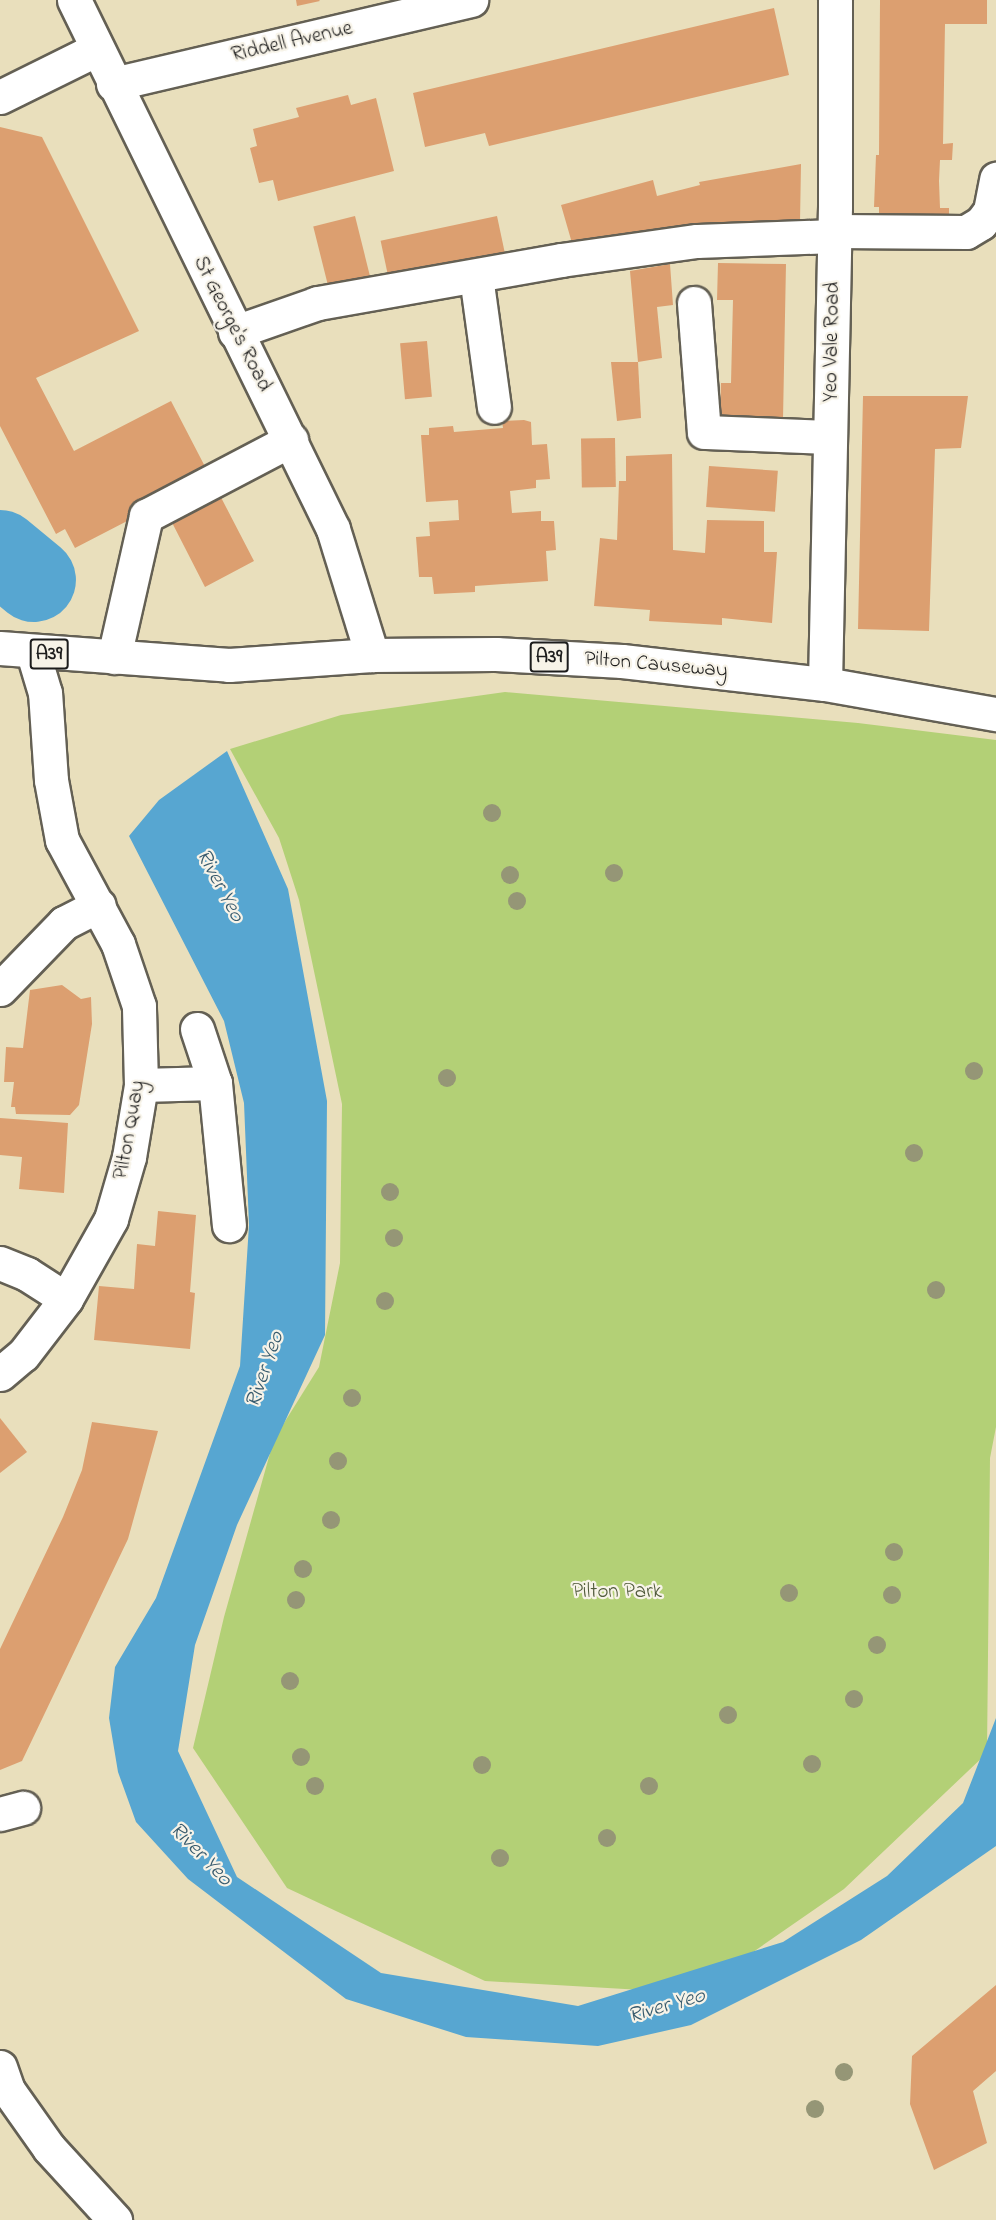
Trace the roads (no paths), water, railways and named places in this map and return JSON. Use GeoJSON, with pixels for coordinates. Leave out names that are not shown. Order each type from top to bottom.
{"type":"FeatureCollection","features":[{"type":"Feature","properties":{"kind":"street","name":"St George's Road"},"geometry":{"type":"LineString","coordinates":[[74,0],[113,84],[333,529],[372,655]]}},
{"type":"Feature","properties":{"kind":"street","name":"Riddell Avenue"},"geometry":{"type":"LineString","coordinates":[[113,84],[471,0]]}},
{"type":"Feature","properties":{"kind":"street","name":"Yeo Vale Road"},"geometry":{"type":"LineString","coordinates":[[825,684],[835,234],[835,0]]}},
{"type":"Feature","properties":{"kind":"street"},"geometry":{"type":"LineString","coordinates":[[0,98],[97,49]]}},
{"type":"Feature","properties":{"kind":"street"},"geometry":{"type":"LineString","coordinates":[[235,332],[318,303],[561,260],[697,241],[835,234],[966,232],[981,223],[990,211],[996,179]]}},
{"type":"Feature","properties":{"kind":"street"},"geometry":{"type":"LineString","coordinates":[[476,276],[494,407]]}},
{"type":"Feature","properties":{"kind":"street"},"geometry":{"type":"LineString","coordinates":[[694,303],[704,432],[830,437]]}},
{"type":"Feature","properties":{"kind":"street"},"geometry":{"type":"LineString","coordinates":[[106,657],[146,516],[291,440]]}},
{"type":"Feature","properties":{"kind":"street","name":"A39"},"geometry":{"type":"LineString","coordinates":[[0,648],[33,653],[106,657]]}},
{"type":"Feature","properties":{"kind":"street","name":"Pilton Quay"},"geometry":{"type":"LineString","coordinates":[[0,1374],[23,1355],[66,1299],[111,1219],[129,1157],[141,1085],[139,1006],[118,944],[99,904],[62,840],[51,780],[45,693],[33,653]]}},
{"type":"Feature","properties":{"kind":"street","name":"Pilton Causeway"},"geometry":{"type":"LineString","coordinates":[[106,657],[229,665],[372,655],[496,654],[622,661],[825,684],[996,714]]}},
{"type":"Feature","properties":{"kind":"street"},"geometry":{"type":"LineString","coordinates":[[0,989],[64,923],[99,904]]}},
{"type":"Feature","properties":{"kind":"street"},"geometry":{"type":"LineString","coordinates":[[197,1029],[215,1083],[229,1225]]}},
{"type":"Feature","properties":{"kind":"street"},"geometry":{"type":"LineString","coordinates":[[141,1085],[215,1083]]}},
{"type":"Feature","properties":{"kind":"street"},"geometry":{"type":"LineString","coordinates":[[0,1263],[27,1274],[66,1299]]}},
{"type":"Feature","properties":{"kind":"street"},"geometry":{"type":"LineString","coordinates":[[0,2067],[8,2090],[49,2148],[115,2220]]}},
{"type":"Feature","properties":{"kind":"water"},"geometry":{"type":"Polygon","coordinates":[[[227,751],[288,889],[327,1101],[325,1335],[237,1525],[195,1645],[178,1751],[237,1877],[381,1973],[578,2006],[783,1942],[887,1876],[963,1803],[996,1718],[996,1846],[861,1940],[691,2025],[598,2046],[466,2037],[346,1999],[188,1879],[136,1822],[118,1772],[109,1718],[115,1667],[156,1598],[240,1366],[249,1225],[244,1103],[224,1021],[129,836],[159,800],[227,751]]]}},
{"type":"Feature","properties":{"kind":"waterway","name":"River Yeo"},"geometry":{"type":"LineString","coordinates":[[0,552],[34,580]]}},
{"type":"Feature","properties":{"kind":"park label","name":"Pilton Park"},"geometry":{"type":"Point","coordinates":[617,1592]}}]}
